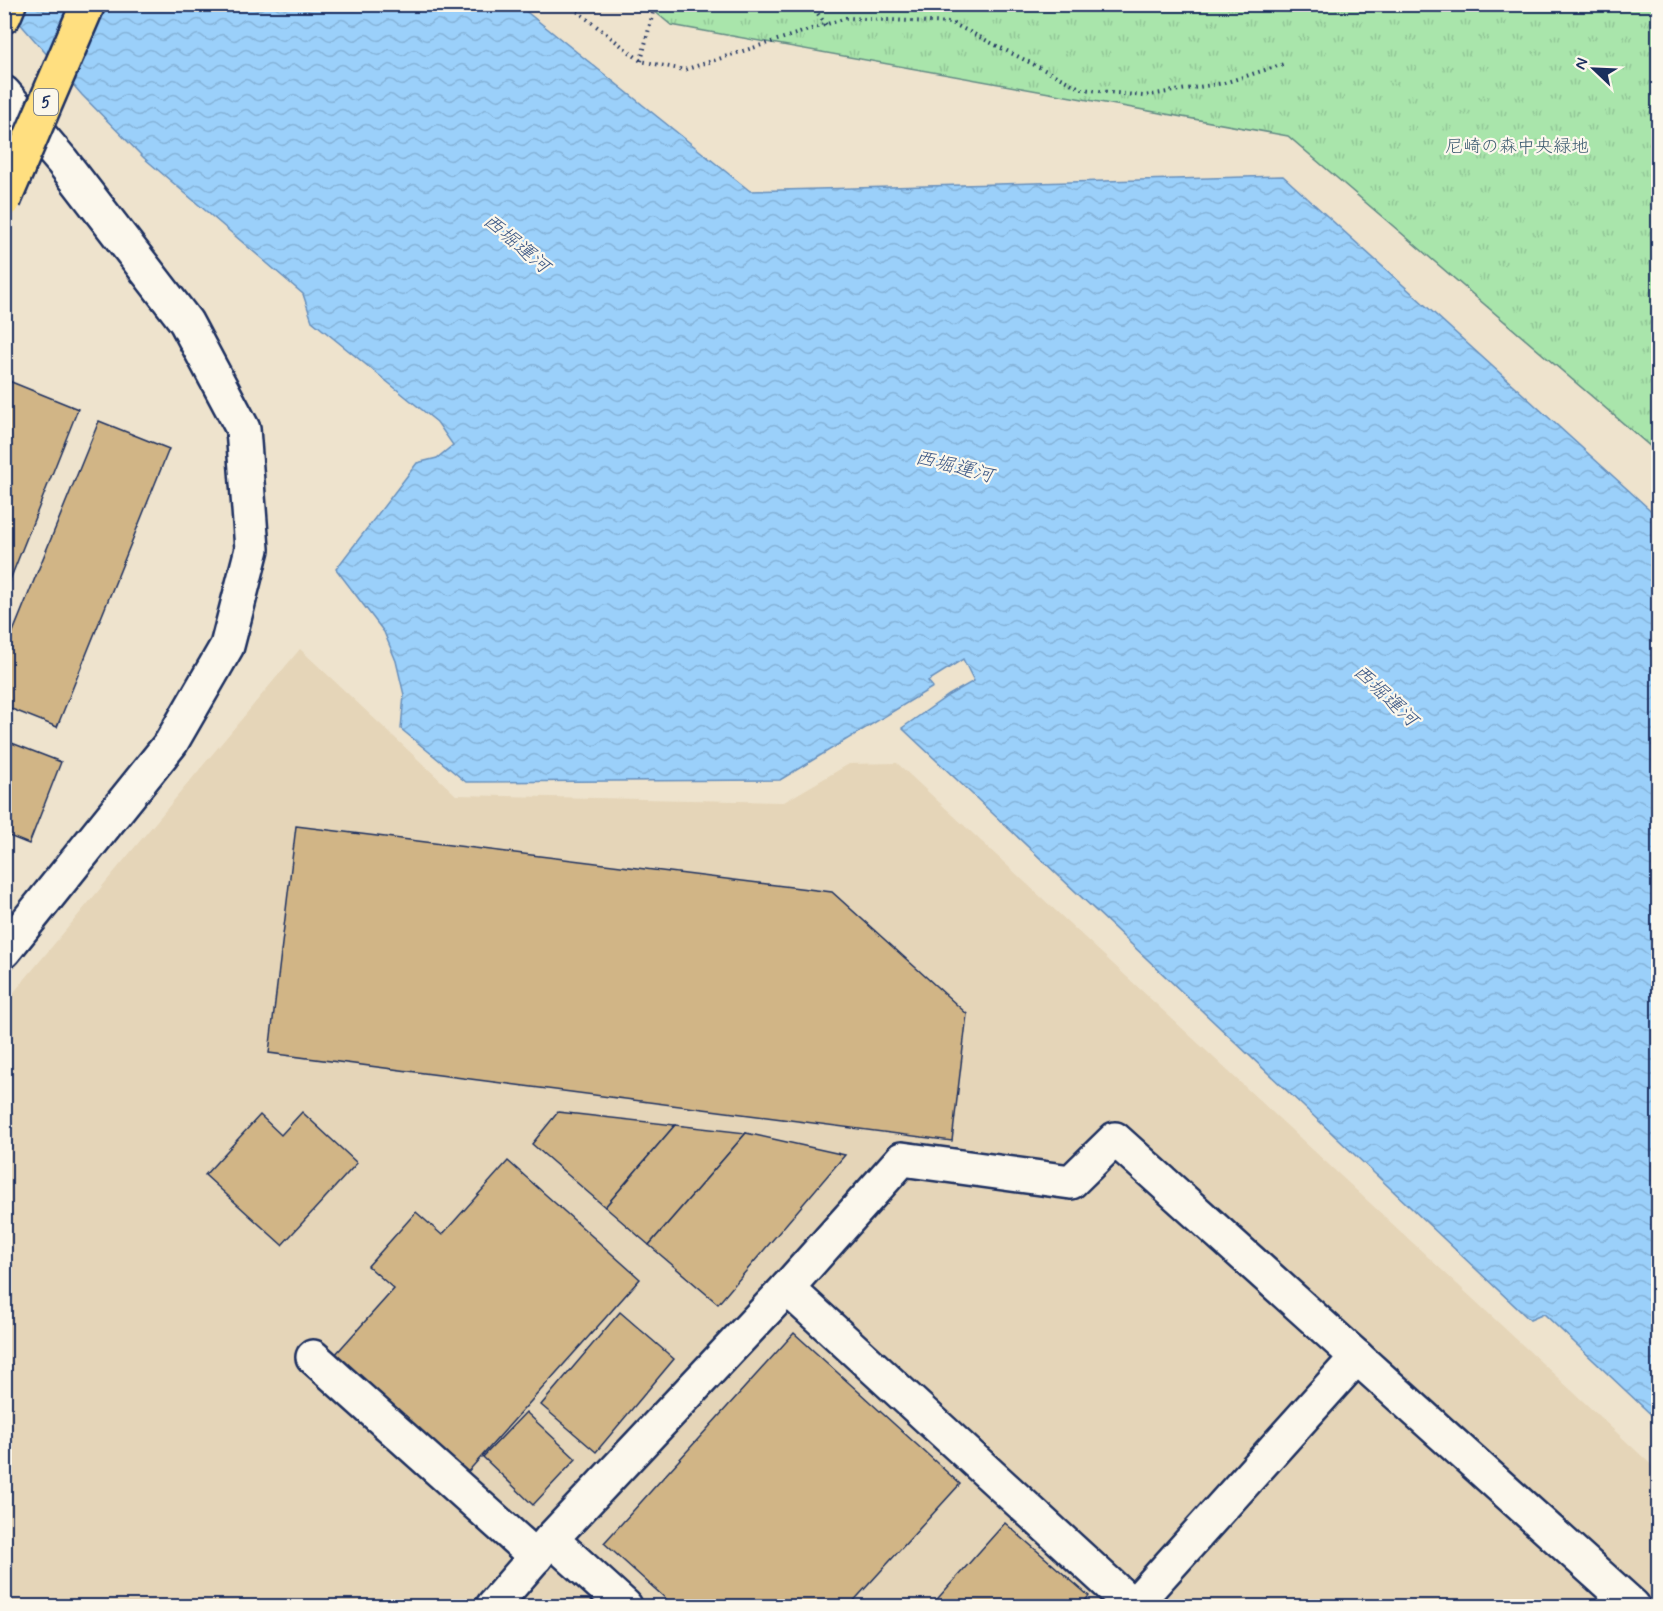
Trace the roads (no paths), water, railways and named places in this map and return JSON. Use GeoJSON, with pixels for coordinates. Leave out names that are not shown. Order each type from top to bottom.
{"type":"FeatureCollection","features":[{"type":"Feature","properties":{"kind":"highway"},"geometry":{"type":"LineString","coordinates":[[4,16],[9,4]]}},
{"type":"Feature","properties":{"kind":"highway","name":"5"},"geometry":{"type":"LineString","coordinates":[[4,200],[88,4]]}},
{"type":"Feature","properties":{"kind":"street"},"geometry":{"type":"LineString","coordinates":[[4,93],[62,161],[186,322],[243,429],[252,549],[227,646],[171,743],[4,951]]}},
{"type":"Feature","properties":{"kind":"street"},"geometry":{"type":"LineString","coordinates":[[493,1606],[544,1548],[787,1288],[902,1159],[1071,1182],[1115,1139],[1633,1606]]}},
{"type":"Feature","properties":{"kind":"street"},"geometry":{"type":"LineString","coordinates":[[787,1288],[1133,1606],[1357,1358]]}},
{"type":"Feature","properties":{"kind":"street"},"geometry":{"type":"LineString","coordinates":[[313,1357],[544,1548],[625,1606]]}},
{"type":"Feature","properties":{"kind":"water","name":"西堀運河"},"geometry":{"type":"Polygon","coordinates":[[[4,5],[518,5],[750,191],[1283,176],[1658,517],[1658,1421],[1544,1314],[1530,1320],[902,728],[949,695],[974,681],[963,659],[928,681],[933,687],[780,780],[466,782],[401,729],[404,695],[396,661],[384,632],[336,569],[417,463],[437,458],[453,445],[437,422],[312,321],[303,294],[144,158],[82,95],[4,5]]]}},
{"type":"Feature","properties":{"kind":"park label","name":"尼崎の森中央緑地"},"geometry":{"type":"Point","coordinates":[1517,147]}}]}
